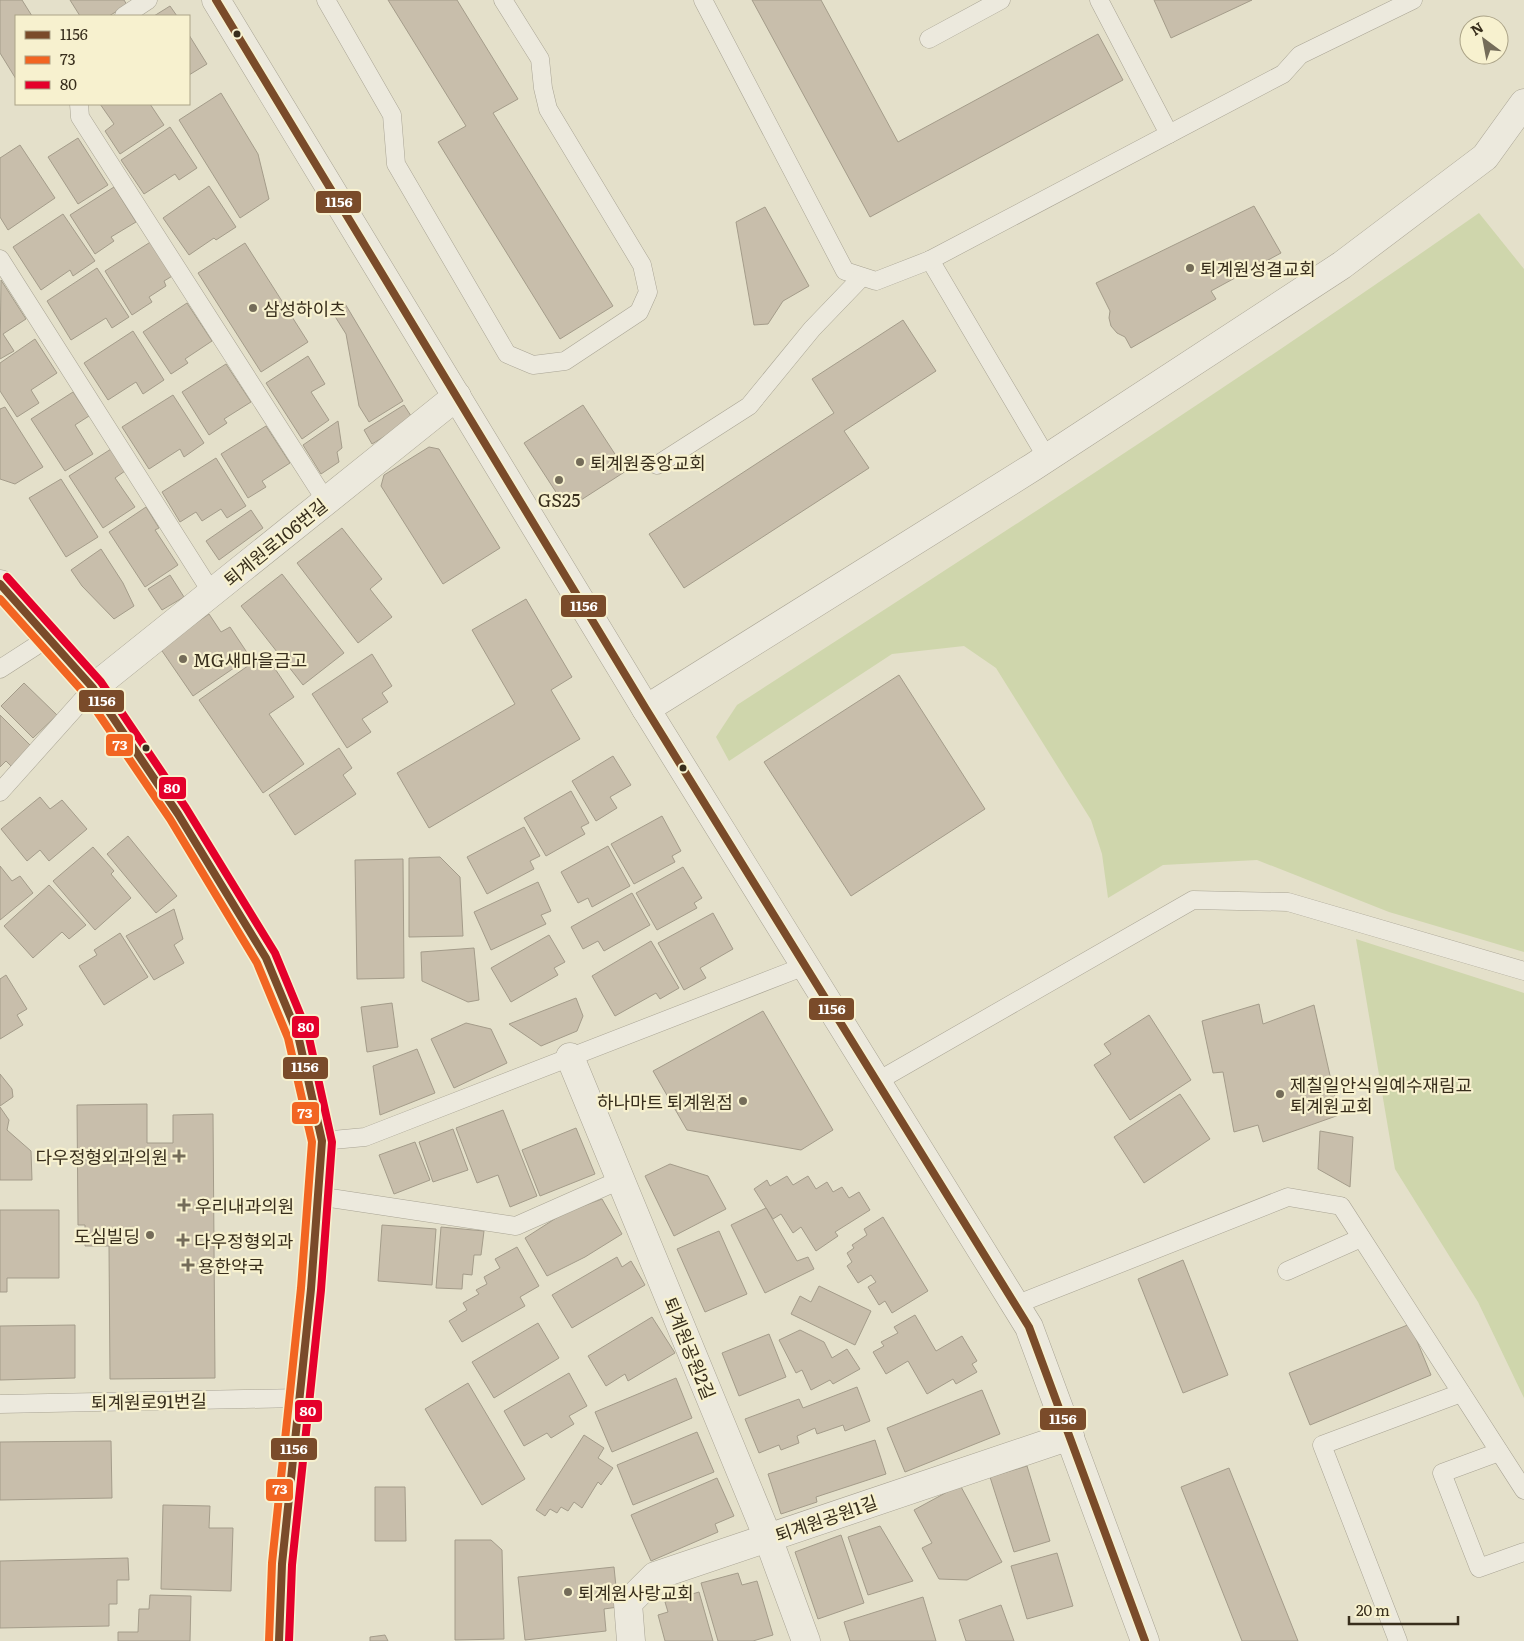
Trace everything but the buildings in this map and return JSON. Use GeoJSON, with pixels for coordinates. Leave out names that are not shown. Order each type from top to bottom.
{"type":"FeatureCollection","features":[{"type":"Feature","properties":{"kind":"street"},"geometry":{"type":"LineString","coordinates":[[216,0],[646,709],[1029,1326],[1145,1641]]}},
{"type":"Feature","properties":{"kind":"street"},"geometry":{"type":"LineString","coordinates":[[646,709],[1047,458],[1342,265],[1485,157],[1524,103]]}},
{"type":"Feature","properties":{"kind":"street","name":"퇴계원로106번길"},"geometry":{"type":"LineString","coordinates":[[93,688],[457,396]]}},
{"type":"Feature","properties":{"kind":"street"},"geometry":{"type":"LineString","coordinates":[[0,584],[93,688],[178,814],[266,958],[298,1035],[322,1141],[311,1289],[282,1564],[279,1641]]}},
{"type":"Feature","properties":{"kind":"street","name":"퇴계원공원2길"},"geometry":{"type":"LineString","coordinates":[[570,1057],[768,1538],[806,1641]]}},
{"type":"Feature","properties":{"kind":"street","name":"퇴계원공원1길"},"geometry":{"type":"LineString","coordinates":[[631,1641],[628,1603],[655,1576],[1070,1436]]}},
{"type":"Feature","properties":{"kind":"lane"},"geometry":{"type":"LineString","coordinates":[[126,15],[148,0]]}},
{"type":"Feature","properties":{"kind":"lane"},"geometry":{"type":"LineString","coordinates":[[326,0],[392,115],[396,164],[507,354],[533,365],[565,361],[639,312],[648,292],[642,265],[548,110],[543,88],[540,59],[503,0]]}},
{"type":"Feature","properties":{"kind":"lane"},"geometry":{"type":"LineString","coordinates":[[703,0],[845,271],[876,282],[930,260],[1283,74],[1300,55],[1413,0]]}},
{"type":"Feature","properties":{"kind":"lane"},"geometry":{"type":"LineString","coordinates":[[928,39],[1001,0]]}},
{"type":"Feature","properties":{"kind":"lane"},"geometry":{"type":"LineString","coordinates":[[1099,0],[1169,134]]}},
{"type":"Feature","properties":{"kind":"lane"},"geometry":{"type":"LineString","coordinates":[[79,105],[80,117],[326,501]]}},
{"type":"Feature","properties":{"kind":"lane"},"geometry":{"type":"LineString","coordinates":[[0,259],[212,593]]}},
{"type":"Feature","properties":{"kind":"lane"},"geometry":{"type":"LineString","coordinates":[[930,260],[1047,458]]}},
{"type":"Feature","properties":{"kind":"lane"},"geometry":{"type":"LineString","coordinates":[[657,465],[749,406],[812,329],[862,276]]}},
{"type":"Feature","properties":{"kind":"lane"},"geometry":{"type":"LineString","coordinates":[[0,669],[48,638]]}},
{"type":"Feature","properties":{"kind":"lane"},"geometry":{"type":"LineString","coordinates":[[0,792],[93,688]]}},
{"type":"Feature","properties":{"kind":"lane"},"geometry":{"type":"LineString","coordinates":[[876,1082],[1193,900],[1288,902],[1524,971]]}},
{"type":"Feature","properties":{"kind":"lane"},"geometry":{"type":"LineString","coordinates":[[322,1141],[365,1137],[805,966]]}},
{"type":"Feature","properties":{"kind":"lane"},"geometry":{"type":"LineString","coordinates":[[317,1196],[516,1226],[620,1180]]}},
{"type":"Feature","properties":{"kind":"lane"},"geometry":{"type":"LineString","coordinates":[[1015,1305],[1288,1196],[1341,1206],[1524,1490]]}},
{"type":"Feature","properties":{"kind":"lane"},"geometry":{"type":"LineString","coordinates":[[1287,1271],[1361,1238]]}},
{"type":"Feature","properties":{"kind":"lane"},"geometry":{"type":"LineString","coordinates":[[1398,1641],[1322,1445],[1461,1393]]}},
{"type":"Feature","properties":{"kind":"lane","name":"퇴계원로91번길"},"geometry":{"type":"LineString","coordinates":[[0,1404],[299,1398]]}},
{"type":"Feature","properties":{"kind":"lane"},"geometry":{"type":"LineString","coordinates":[[1499,1452],[1442,1473],[1479,1568],[1524,1552]]}},
{"type":"Feature","properties":{"kind":"green space"},"geometry":{"type":"Polygon","coordinates":[[[1479,213],[1524,269],[1524,952],[1389,912],[1257,860],[1163,865],[1108,898],[1102,854],[1091,820],[996,668],[964,646],[892,654],[729,761],[716,737],[737,705],[1203,401],[1479,213]]]}},
{"type":"Feature","properties":{"kind":"green space"},"geometry":{"type":"Polygon","coordinates":[[[1356,939],[1524,993],[1524,1398],[1478,1302],[1395,1169],[1356,939]]]}},
{"type":"Feature","properties":{"kind":"transit line","name":"1156"},"geometry":{"type":"LineString","coordinates":[[216,0],[646,709],[1029,1327],[1145,1641]]}},
{"type":"Feature","properties":{"kind":"transit line","name":"80"},"geometry":{"type":"LineString","coordinates":[[7,577],[101,682],[186,808],[275,953],[308,1033],[332,1142],[321,1290],[292,1565],[289,1641]]}},
{"type":"Feature","properties":{"kind":"transit line","name":"1156"},"geometry":{"type":"LineString","coordinates":[[0,584],[93,688],[178,814],[266,958],[298,1035],[322,1141],[311,1289],[282,1564],[279,1641]]}},
{"type":"Feature","properties":{"kind":"transit line","name":"73"},"geometry":{"type":"LineString","coordinates":[[0,599],[85,694],[170,819],[257,963],[288,1038],[312,1142],[301,1288],[272,1563],[269,1641]]}},
{"type":"Feature","properties":{"kind":"place","name":"퇴계원성결교회"},"geometry":{"type":"Point","coordinates":[1190,268]}},
{"type":"Feature","properties":{"kind":"place","name":"삼성하이츠"},"geometry":{"type":"Point","coordinates":[253,308]}},
{"type":"Feature","properties":{"kind":"place","name":"퇴계원중앙교회"},"geometry":{"type":"Point","coordinates":[580,462]}},
{"type":"Feature","properties":{"kind":"place","name":"GS25"},"geometry":{"type":"Point","coordinates":[559,480]}},
{"type":"Feature","properties":{"kind":"place","name":"MG새마을금고"},"geometry":{"type":"Point","coordinates":[183,659]}},
{"type":"Feature","properties":{"kind":"place","name":"제칠일안식일예수재림교 퇴계원교회"},"geometry":{"type":"Point","coordinates":[1280,1094]}},
{"type":"Feature","properties":{"kind":"place","name":"하나마트 퇴계원점"},"geometry":{"type":"Point","coordinates":[743,1101]}},
{"type":"Feature","properties":{"kind":"place","name":"다우정형외과의원"},"geometry":{"type":"Point","coordinates":[179,1156]}},
{"type":"Feature","properties":{"kind":"place","name":"우리내과의원"},"geometry":{"type":"Point","coordinates":[184,1205]}},
{"type":"Feature","properties":{"kind":"place","name":"도심빌딩"},"geometry":{"type":"Point","coordinates":[150,1235]}},
{"type":"Feature","properties":{"kind":"place","name":"다우정형외과"},"geometry":{"type":"Point","coordinates":[183,1240]}},
{"type":"Feature","properties":{"kind":"place","name":"용한약국"},"geometry":{"type":"Point","coordinates":[188,1265]}},
{"type":"Feature","properties":{"kind":"place","name":"퇴계원사랑교회"},"geometry":{"type":"Point","coordinates":[568,1592]}}]}
